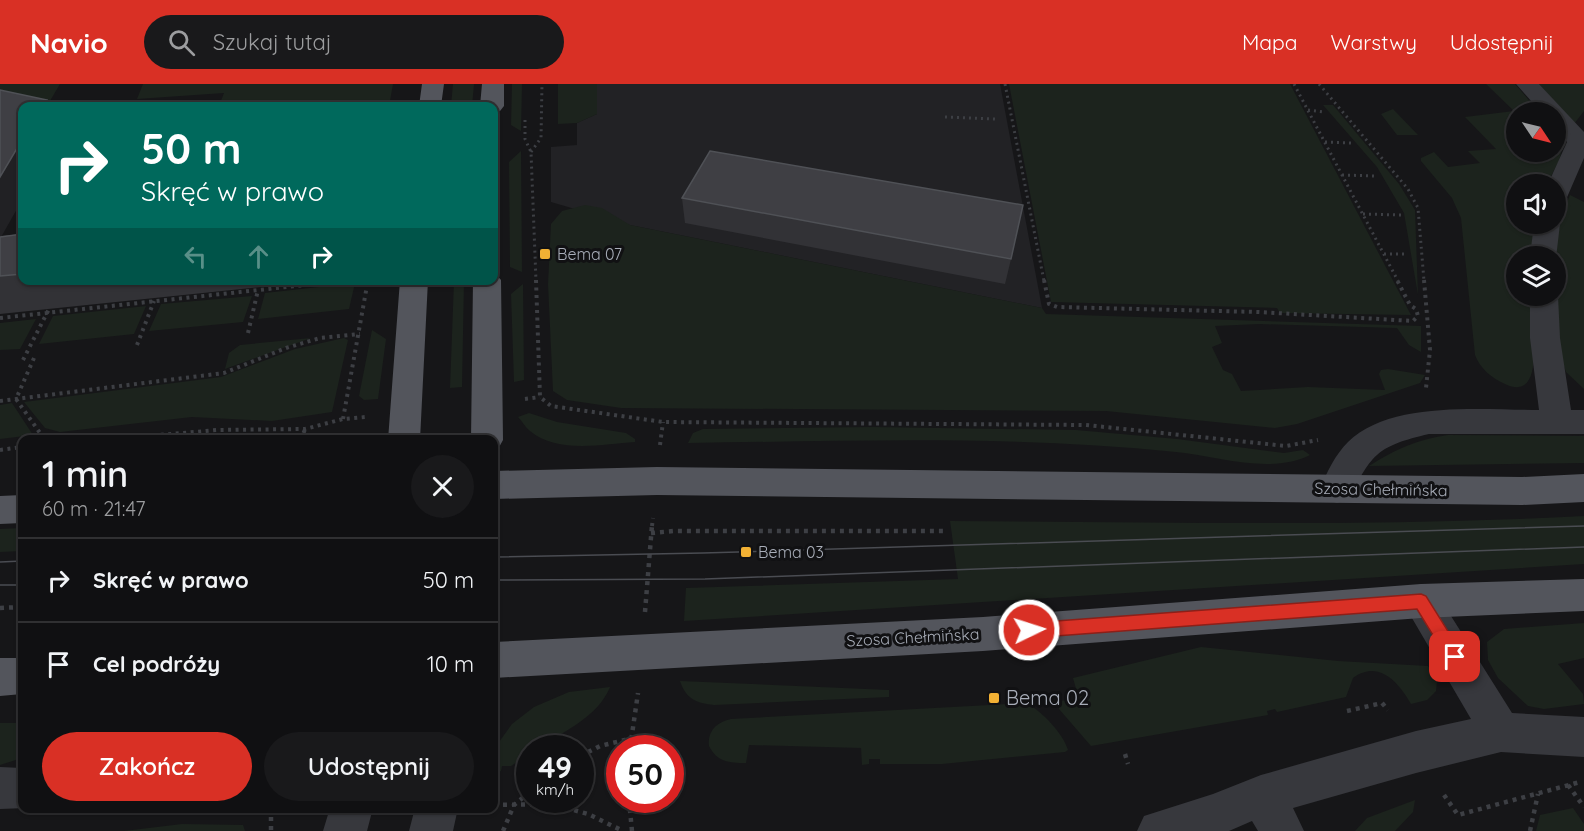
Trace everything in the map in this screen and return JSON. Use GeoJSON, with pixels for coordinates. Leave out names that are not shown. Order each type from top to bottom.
{"type":"FeatureCollection","features":[{"type":"Feature","properties":{"kind":"main road"},"geometry":{"type":"LineString","coordinates":[[431,102],[433,84]]}},
{"type":"Feature","properties":{"kind":"main road"},"geometry":{"type":"LineString","coordinates":[[492,102],[493,84]]}},
{"type":"Feature","properties":{"kind":"main road"},"geometry":{"type":"LineString","coordinates":[[404,435],[414,285]]}},
{"type":"Feature","properties":{"kind":"main road"},"geometry":{"type":"LineString","coordinates":[[486,435],[487,285]]}},
{"type":"Feature","properties":{"kind":"main road","name":"Szosa Chełmińska"},"geometry":{"type":"LineString","coordinates":[[498,485],[657,481],[1522,491],[1584,488]]}},
{"type":"Feature","properties":{"kind":"main road"},"geometry":{"type":"LineString","coordinates":[[0,510],[18,509]]}},
{"type":"Feature","properties":{"kind":"main road","name":"Szosa Chełmińska"},"geometry":{"type":"LineString","coordinates":[[498,660],[983,634],[1421,601],[1584,595]]}},
{"type":"Feature","properties":{"kind":"main road"},"geometry":{"type":"LineString","coordinates":[[0,677],[18,676]]}},
{"type":"Feature","properties":{"kind":"street"},"geometry":{"type":"LineString","coordinates":[[1527,84],[1543,102]]}},
{"type":"Feature","properties":{"kind":"street"},"geometry":{"type":"LineString","coordinates":[[1565,174],[1579,141],[1566,127]]}},
{"type":"Feature","properties":{"kind":"street"},"geometry":{"type":"LineString","coordinates":[[1337,489],[1344,468],[1355,453],[1369,443],[1407,427],[1429,422],[1571,422],[1545,338],[1544,306]]}},
{"type":"Feature","properties":{"kind":"street"},"geometry":{"type":"LineString","coordinates":[[1421,601],[1501,732]]}},
{"type":"Feature","properties":{"kind":"street"},"geometry":{"type":"LineString","coordinates":[[1159,831],[1213,816],[1272,814],[1416,752],[1501,732],[1584,737]]}},
{"type":"Feature","properties":{"kind":"street"},"geometry":{"type":"LineString","coordinates":[[0,788],[18,789]]}},
{"type":"Feature","properties":{"kind":"street"},"geometry":{"type":"LineString","coordinates":[[345,831],[350,813]]}},
{"type":"Feature","properties":{"kind":"street"},"geometry":{"type":"LineString","coordinates":[[431,831],[436,813]]}},
{"type":"Feature","properties":{"kind":"path"},"geometry":{"type":"LineString","coordinates":[[542,84],[541,138],[531,152],[540,397],[551,406],[663,422],[1086,425],[1286,446],[1314,442],[1322,437]]}},
{"type":"Feature","properties":{"kind":"path"},"geometry":{"type":"LineString","coordinates":[[1005,84],[1047,301],[1053,306],[1259,312],[1413,321],[1418,316],[1416,309],[1410,305],[1294,84]]}},
{"type":"Feature","properties":{"kind":"path"},"geometry":{"type":"LineString","coordinates":[[1318,84],[1408,189],[1418,208],[1430,350],[1429,378],[1424,395]]}},
{"type":"Feature","properties":{"kind":"path"},"geometry":{"type":"LineString","coordinates":[[1308,110],[1324,112]]}},
{"type":"Feature","properties":{"kind":"path"},"geometry":{"type":"LineString","coordinates":[[945,117],[996,119]]}},
{"type":"Feature","properties":{"kind":"path"},"geometry":{"type":"LineString","coordinates":[[1324,142],[1352,143]]}},
{"type":"Feature","properties":{"kind":"path"},"geometry":{"type":"LineString","coordinates":[[1342,175],[1376,176]]}},
{"type":"Feature","properties":{"kind":"path"},"geometry":{"type":"LineString","coordinates":[[1363,214],[1401,215]]}},
{"type":"Feature","properties":{"kind":"path"},"geometry":{"type":"LineString","coordinates":[[1384,254],[1406,254]]}},
{"type":"Feature","properties":{"kind":"path"},"geometry":{"type":"LineString","coordinates":[[0,318],[300,285]]}},
{"type":"Feature","properties":{"kind":"path"},"geometry":{"type":"LineString","coordinates":[[159,435],[217,430],[305,429],[343,419],[367,285]]}},
{"type":"Feature","properties":{"kind":"path"},"geometry":{"type":"LineString","coordinates":[[248,333],[259,289]]}},
{"type":"Feature","properties":{"kind":"path"},"geometry":{"type":"LineString","coordinates":[[137,345],[154,300]]}},
{"type":"Feature","properties":{"kind":"path"},"geometry":{"type":"LineString","coordinates":[[23,360],[49,309]]}},
{"type":"Feature","properties":{"kind":"path"},"geometry":{"type":"LineString","coordinates":[[0,401],[224,373],[286,348],[320,338],[360,334]]}},
{"type":"Feature","properties":{"kind":"path"},"geometry":{"type":"LineString","coordinates":[[16,399],[34,358]]}},
{"type":"Feature","properties":{"kind":"path"},"geometry":{"type":"LineString","coordinates":[[16,399],[41,435]]}},
{"type":"Feature","properties":{"kind":"path"},"geometry":{"type":"LineString","coordinates":[[644,622],[663,422]]}},
{"type":"Feature","properties":{"kind":"path"},"geometry":{"type":"LineString","coordinates":[[303,435],[305,429]]}},
{"type":"Feature","properties":{"kind":"path"},"geometry":{"type":"LineString","coordinates":[[0,450],[18,448]]}},
{"type":"Feature","properties":{"kind":"path"},"geometry":{"type":"LineString","coordinates":[[651,533],[674,531],[945,531]]}},
{"type":"Feature","properties":{"kind":"path"},"geometry":{"type":"LineString","coordinates":[[0,608],[18,607]]}},
{"type":"Feature","properties":{"kind":"path"},"geometry":{"type":"LineString","coordinates":[[633,735],[639,682]]}},
{"type":"Feature","properties":{"kind":"path"},"geometry":{"type":"LineString","coordinates":[[1347,711],[1382,703],[1388,710]]}},
{"type":"Feature","properties":{"kind":"path"},"geometry":{"type":"LineString","coordinates":[[1125,754],[1128,764]]}},
{"type":"Feature","properties":{"kind":"path"},"geometry":{"type":"LineString","coordinates":[[1444,795],[1458,815],[1584,781]]}},
{"type":"Feature","properties":{"kind":"path"},"geometry":{"type":"LineString","coordinates":[[1568,785],[1584,807]]}},
{"type":"Feature","properties":{"kind":"path"},"geometry":{"type":"LineString","coordinates":[[1530,831],[1538,794]]}},
{"type":"Feature","properties":{"kind":"path"},"geometry":{"type":"LineString","coordinates":[[498,805],[552,804],[588,814],[623,831]]}},
{"type":"Feature","properties":{"kind":"path"},"geometry":{"type":"LineString","coordinates":[[503,831],[514,806]]}},
{"type":"Feature","properties":{"kind":"path"},"geometry":{"type":"LineString","coordinates":[[271,813],[271,831]]}},
{"type":"Feature","properties":{"kind":"path"},"geometry":{"type":"LineString","coordinates":[[630,813],[632,831]]}},
{"type":"Feature","properties":{"kind":"shaded area"},"geometry":{"type":"Polygon","coordinates":[[[0,84],[60,84],[49,102],[18,104],[0,93],[0,84]]]}},
{"type":"Feature","properties":{"kind":"shaded area"},"geometry":{"type":"Polygon","coordinates":[[[143,84],[393,84],[390,102],[221,102],[224,93],[137,99],[143,84]]]}},
{"type":"Feature","properties":{"kind":"shaded area"},"geometry":{"type":"Polygon","coordinates":[[[453,84],[474,84],[472,102],[451,102],[453,84]]]}},
{"type":"Feature","properties":{"kind":"shaded area"},"geometry":{"type":"Polygon","coordinates":[[[512,84],[522,84],[521,131],[511,125],[512,84]]]}},
{"type":"Feature","properties":{"kind":"shaded area"},"geometry":{"type":"Polygon","coordinates":[[[558,84],[597,84],[597,114],[577,123],[558,124],[558,84]]]}},
{"type":"Feature","properties":{"kind":"shaded area"},"geometry":{"type":"Polygon","coordinates":[[[597,84],[1000,84],[1042,308],[630,225],[551,202],[551,147],[577,145],[577,123],[597,114],[597,84]]]}},
{"type":"Feature","properties":{"kind":"shaded area"},"geometry":{"type":"Polygon","coordinates":[[[1009,84],[1290,84],[1411,315],[1280,313],[1277,308],[1051,302],[1009,84]]]}},
{"type":"Feature","properties":{"kind":"shaded area"},"geometry":{"type":"Polygon","coordinates":[[[1486,84],[1515,84],[1530,102],[1506,103],[1486,84]]]}},
{"type":"Feature","properties":{"kind":"shaded area"},"geometry":{"type":"Polygon","coordinates":[[[1539,84],[1584,84],[1584,111],[1574,124],[1566,115],[1566,102],[1555,102],[1539,84]]]}},
{"type":"Feature","properties":{"kind":"shaded area"},"geometry":{"type":"Polygon","coordinates":[[[1323,105],[1333,105],[1399,184],[1415,210],[1418,295],[1404,213],[1377,167],[1323,105]]]}},
{"type":"Feature","properties":{"kind":"shaded area"},"geometry":{"type":"Polygon","coordinates":[[[1393,109],[1418,135],[1397,135],[1381,114],[1393,109]]]}},
{"type":"Feature","properties":{"kind":"shaded area"},"geometry":{"type":"Polygon","coordinates":[[[1506,112],[1506,162],[1558,162],[1552,174],[1506,174],[1506,234],[1533,234],[1532,246],[1506,246],[1506,306],[1531,306],[1534,338],[1532,371],[1527,382],[1519,387],[1495,379],[1483,368],[1475,355],[1461,218],[1452,198],[1421,161],[1421,158],[1434,152],[1448,167],[1480,163],[1468,151],[1496,149],[1465,117],[1506,112]]]}},
{"type":"Feature","properties":{"kind":"shaded area"},"geometry":{"type":"Polygon","coordinates":[[[521,151],[522,272],[510,267],[509,162],[521,151]]]}},
{"type":"Feature","properties":{"kind":"shaded area"},"geometry":{"type":"Polygon","coordinates":[[[1570,195],[1584,202],[1584,389],[1566,372],[1560,356],[1557,306],[1566,306],[1566,246],[1557,246],[1558,234],[1566,234],[1566,206],[1570,195]]]}},
{"type":"Feature","properties":{"kind":"shaded area"},"geometry":{"type":"Polygon","coordinates":[[[585,205],[602,208],[630,225],[1042,308],[1046,314],[1421,326],[1421,352],[1409,345],[1397,328],[1259,324],[1215,326],[1222,343],[1212,347],[1223,370],[1232,374],[1241,391],[1308,387],[1385,390],[1379,374],[1381,370],[1425,375],[1420,383],[1297,424],[1275,428],[1106,411],[621,408],[567,400],[553,391],[548,284],[551,224],[562,211],[585,205]]]}},
{"type":"Feature","properties":{"kind":"shaded area"},"geometry":{"type":"Polygon","coordinates":[[[523,284],[524,380],[514,382],[511,294],[523,284]]]}},
{"type":"Feature","properties":{"kind":"shaded area"},"geometry":{"type":"Polygon","coordinates":[[[355,285],[349,309],[258,319],[265,293],[355,285]]]}},
{"type":"Feature","properties":{"kind":"shaded area"},"geometry":{"type":"Polygon","coordinates":[[[454,285],[464,285],[462,387],[450,388],[454,285]]]}},
{"type":"Feature","properties":{"kind":"shaded area"},"geometry":{"type":"Polygon","coordinates":[[[252,296],[243,322],[149,331],[161,304],[252,296]]]}},
{"type":"Feature","properties":{"kind":"shaded area"},"geometry":{"type":"Polygon","coordinates":[[[146,306],[134,334],[39,344],[53,316],[146,306]]]}},
{"type":"Feature","properties":{"kind":"shaded area"},"geometry":{"type":"Polygon","coordinates":[[[36,319],[20,349],[0,350],[0,323],[36,319]]]}},
{"type":"Feature","properties":{"kind":"shaded area"},"geometry":{"type":"Polygon","coordinates":[[[372,330],[386,339],[378,399],[364,400],[359,396],[372,330]]]}},
{"type":"Feature","properties":{"kind":"shaded area"},"geometry":{"type":"Polygon","coordinates":[[[311,338],[225,369],[229,353],[240,345],[311,338]]]}},
{"type":"Feature","properties":{"kind":"shaded area"},"geometry":{"type":"Polygon","coordinates":[[[344,338],[348,340],[332,412],[272,421],[192,417],[60,432],[45,428],[24,402],[221,377],[295,349],[344,338]]]}},
{"type":"Feature","properties":{"kind":"shaded area"},"geometry":{"type":"Polygon","coordinates":[[[12,403],[33,435],[18,435],[0,439],[0,405],[12,403]]]}},
{"type":"Feature","properties":{"kind":"shaded area"},"geometry":{"type":"Polygon","coordinates":[[[529,413],[557,422],[626,433],[635,439],[635,442],[581,446],[553,443],[530,431],[518,417],[529,413]]]}},
{"type":"Feature","properties":{"kind":"shaded area"},"geometry":{"type":"Polygon","coordinates":[[[873,427],[1076,430],[1177,439],[1284,453],[1303,450],[1310,455],[1278,464],[1261,464],[1176,452],[1054,443],[871,440],[688,443],[693,433],[703,429],[873,427]]]}},
{"type":"Feature","properties":{"kind":"shaded area"},"geometry":{"type":"Polygon","coordinates":[[[1448,435],[1584,436],[1584,463],[1369,466],[1407,446],[1448,435]]]}},
{"type":"Feature","properties":{"kind":"shaded area"},"geometry":{"type":"Polygon","coordinates":[[[1584,516],[1584,564],[684,621],[686,588],[958,579],[950,521],[1346,523],[1584,516]]]}},
{"type":"Feature","properties":{"kind":"shaded area"},"geometry":{"type":"Polygon","coordinates":[[[18,528],[18,551],[0,552],[0,529],[18,528]]]}},
{"type":"Feature","properties":{"kind":"shaded area"},"geometry":{"type":"Polygon","coordinates":[[[1584,623],[1584,658],[1558,664],[1583,694],[1584,704],[1544,709],[1528,706],[1498,678],[1488,660],[1487,642],[1504,629],[1584,623]]]}},
{"type":"Feature","properties":{"kind":"shaded area"},"geometry":{"type":"Polygon","coordinates":[[[1201,647],[1338,661],[1428,666],[1437,680],[1436,691],[1427,700],[1411,704],[1401,688],[1387,676],[1371,671],[1353,678],[1346,697],[1277,712],[1275,709],[1267,711],[1268,715],[1091,746],[1059,709],[1059,701],[1079,699],[1073,678],[1201,647]]]}},
{"type":"Feature","properties":{"kind":"shaded area"},"geometry":{"type":"Polygon","coordinates":[[[680,681],[889,690],[889,697],[714,705],[692,699],[685,692],[680,681]]]}},
{"type":"Feature","properties":{"kind":"shaded area"},"geometry":{"type":"Polygon","coordinates":[[[610,687],[604,698],[589,715],[559,735],[516,735],[516,763],[511,766],[502,766],[501,771],[498,772],[498,743],[512,724],[534,707],[569,692],[610,687]]]}},
{"type":"Feature","properties":{"kind":"shaded area"},"geometry":{"type":"Polygon","coordinates":[[[1027,703],[1051,724],[1062,737],[1068,750],[942,764],[880,764],[880,759],[869,759],[869,764],[862,765],[861,748],[749,745],[746,763],[740,763],[720,758],[709,746],[711,732],[714,728],[721,722],[731,719],[1027,703]]]}},
{"type":"Feature","properties":{"kind":"shaded area"},"geometry":{"type":"Polygon","coordinates":[[[0,723],[18,723],[18,759],[0,765],[0,723]]]}},
{"type":"Feature","properties":{"kind":"shaded area"},"geometry":{"type":"Polygon","coordinates":[[[1415,800],[1413,812],[1395,831],[1355,831],[1367,818],[1415,800]]]}},
{"type":"Feature","properties":{"kind":"shaded area"},"geometry":{"type":"Polygon","coordinates":[[[1573,808],[1584,824],[1584,831],[1536,831],[1540,815],[1573,808]]]}},
{"type":"Feature","properties":{"kind":"shaded area"},"geometry":{"type":"Polygon","coordinates":[[[182,824],[243,825],[245,831],[124,831],[182,824]]]}},
{"type":"Feature","properties":{"kind":"building"},"geometry":{"type":"Polygon","coordinates":[[[0,90],[47,100],[46,102],[18,102],[18,147],[0,177],[0,90]]]}},
{"type":"Feature","properties":{"kind":"building"},"geometry":{"type":"Polygon","coordinates":[[[710,151],[1023,205],[1011,259],[682,198],[710,151]]]}},
{"type":"Feature","properties":{"kind":"building"},"geometry":{"type":"Polygon","coordinates":[[[18,235],[18,274],[0,276],[0,237],[18,235]]]}},
{"type":"Feature","properties":{"kind":"tram line"},"geometry":{"type":"LineString","coordinates":[[498,557],[703,553],[1584,526]]}},
{"type":"Feature","properties":{"kind":"tram line"},"geometry":{"type":"LineString","coordinates":[[498,580],[705,579],[1584,547]]}},
{"type":"Feature","properties":{"kind":"tram line"},"geometry":{"type":"LineString","coordinates":[[0,562],[18,561]]}},
{"type":"Feature","properties":{"kind":"tram line"},"geometry":{"type":"LineString","coordinates":[[0,585],[18,585]]}},
{"type":"Feature","properties":{"kind":"place","name":"Bema 07"},"geometry":{"type":"Point","coordinates":[545,254]}},
{"type":"Feature","properties":{"kind":"place","name":"Bema 03"},"geometry":{"type":"Point","coordinates":[746,552]}},
{"type":"Feature","properties":{"kind":"place","name":"Bema 02"},"geometry":{"type":"Point","coordinates":[994,698]}},
{"type":"Feature","properties":{"kind":"route"},"geometry":{"type":"LineString","coordinates":[[1029,630],[1421,601],[1455,657]]}}]}
